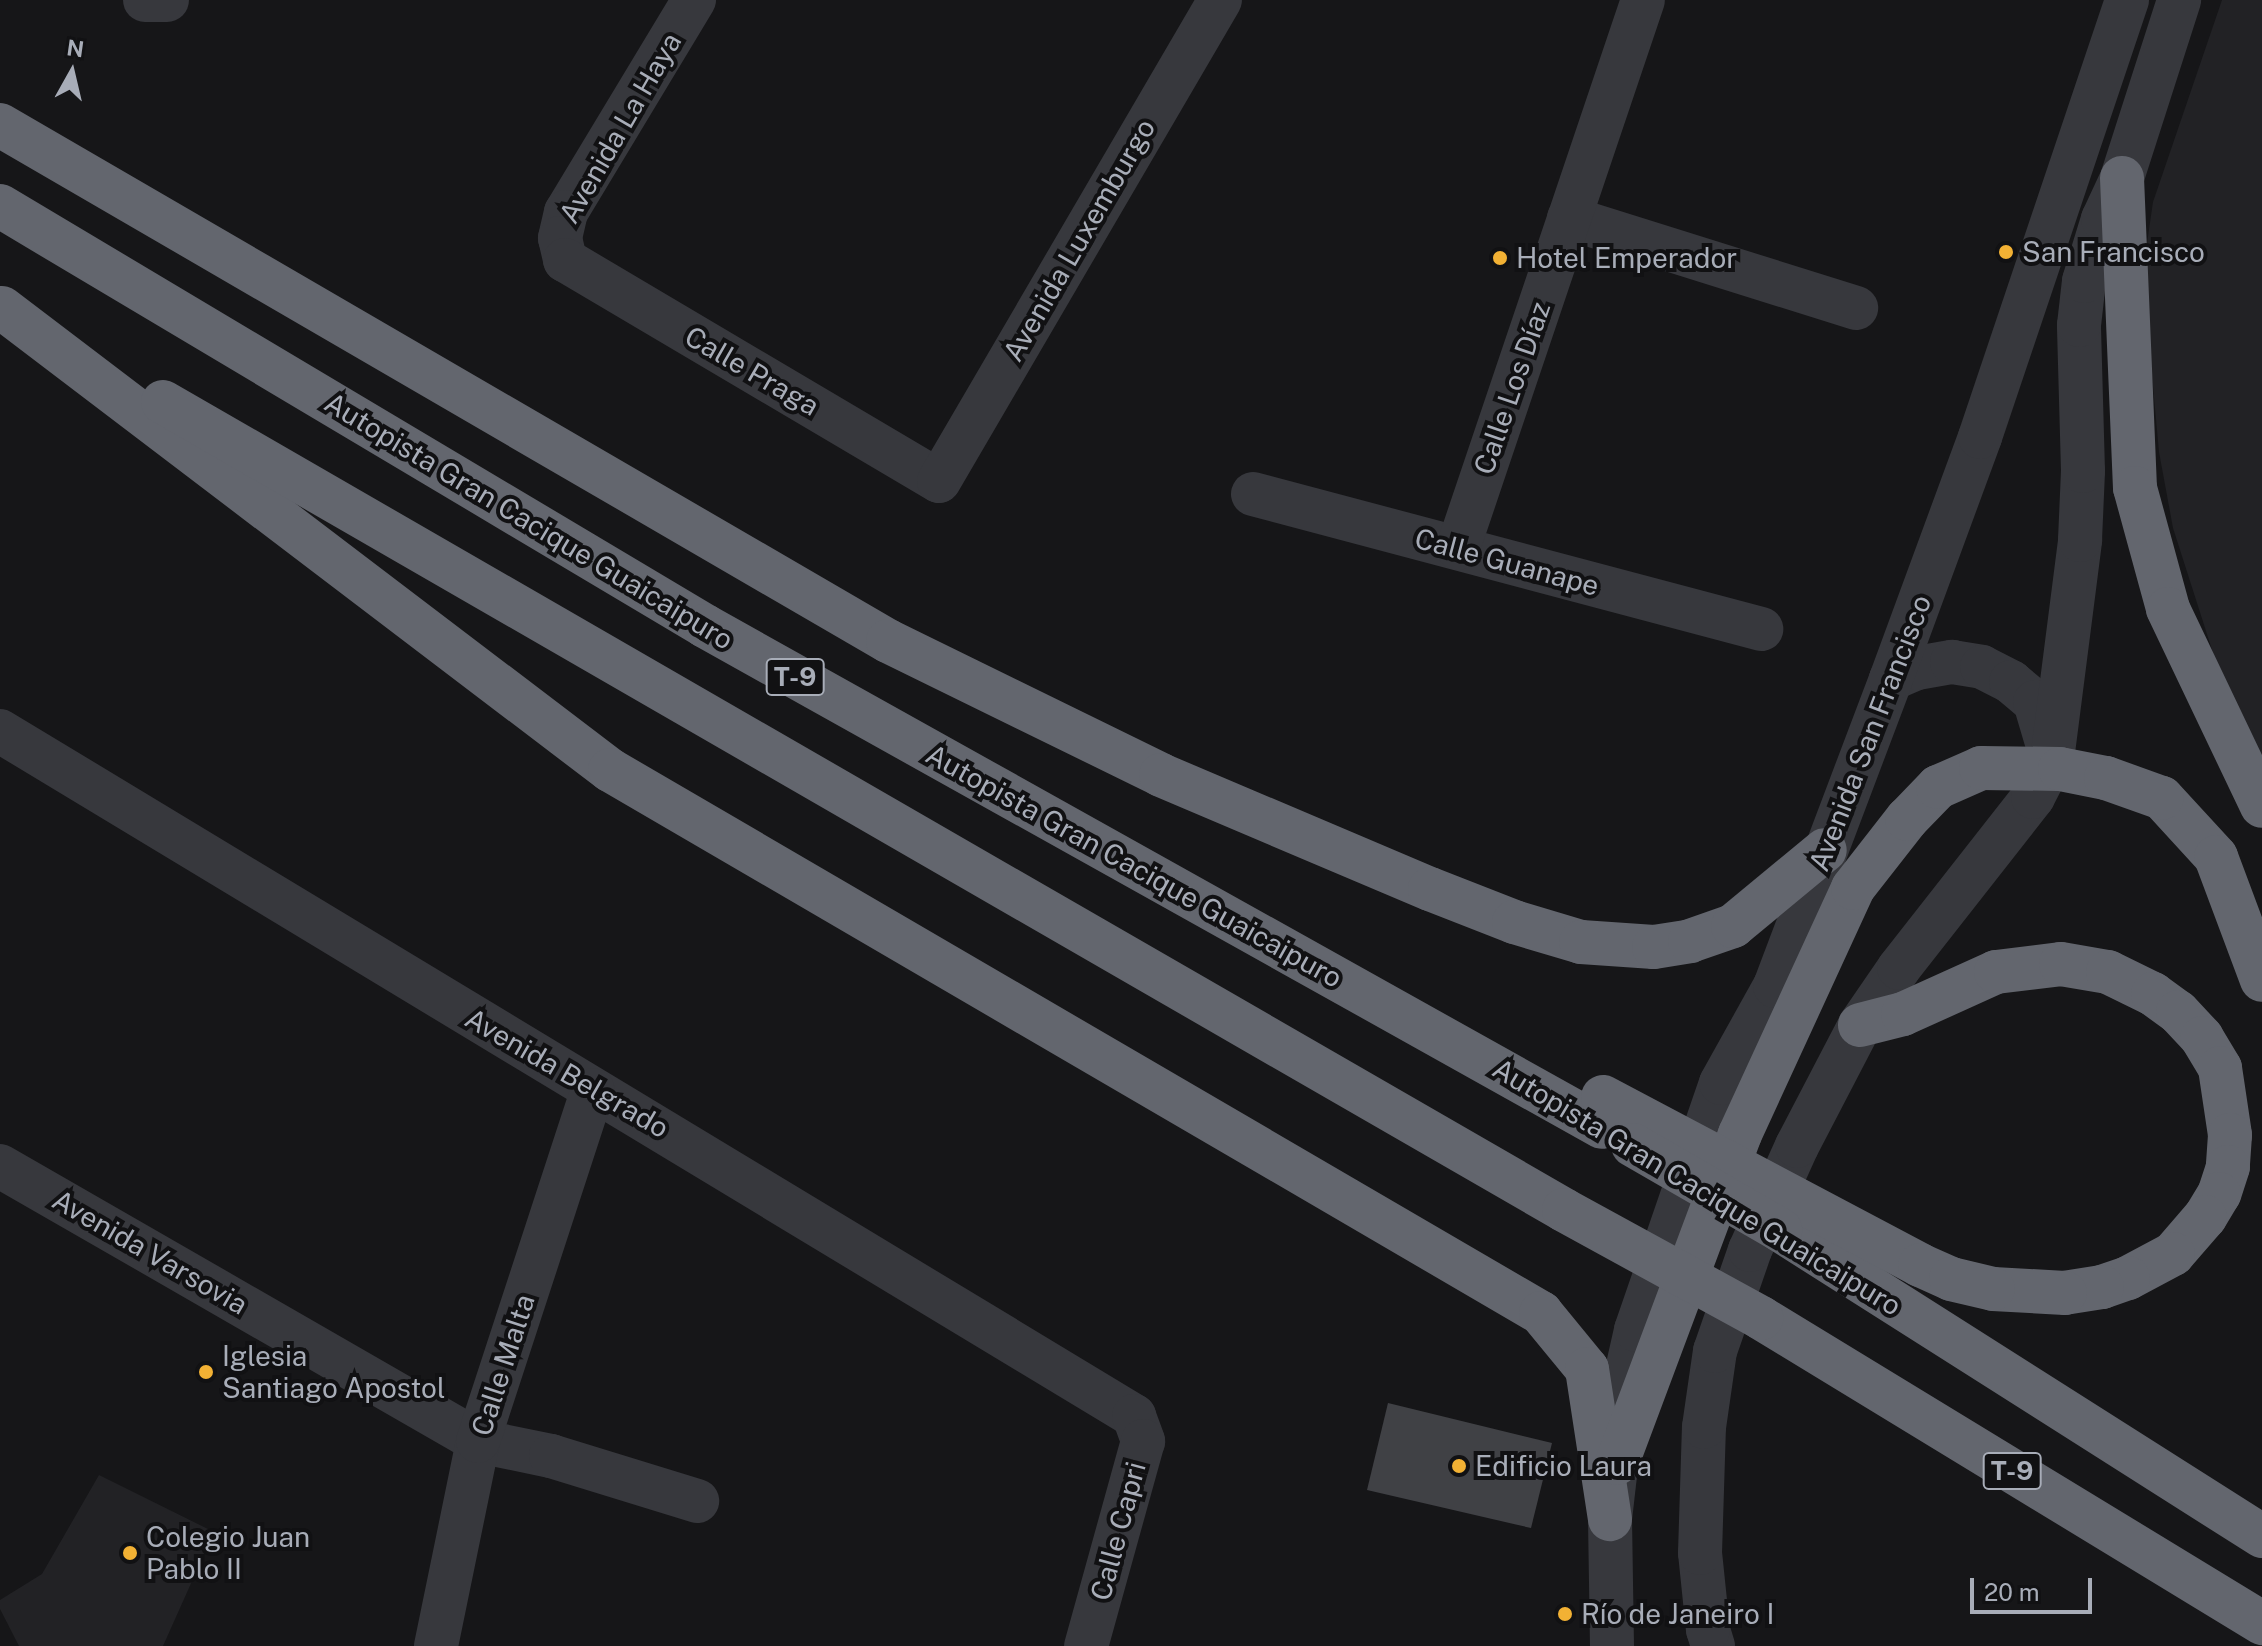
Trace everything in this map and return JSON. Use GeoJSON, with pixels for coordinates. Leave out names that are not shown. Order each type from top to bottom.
{"type":"FeatureCollection","features":[{"type":"Feature","properties":{"kind":"highway"},"geometry":{"type":"LineString","coordinates":[[0,125],[888,641],[1161,775],[1430,889],[1514,922],[1581,942],[1654,947],[1690,941],[1733,926],[1825,850]]}},
{"type":"Feature","properties":{"kind":"highway"},"geometry":{"type":"LineString","coordinates":[[2122,178],[2135,488],[2168,609],[2262,806]]}},
{"type":"Feature","properties":{"kind":"highway","name":"Autopista Gran Cacique Guaicaipuro"},"geometry":{"type":"LineString","coordinates":[[0,206],[705,626],[1394,1010],[1603,1112],[1780,1230],[2262,1536]]}},
{"type":"Feature","properties":{"kind":"highway"},"geometry":{"type":"LineString","coordinates":[[1,308],[610,770],[1541,1313],[1587,1369],[1610,1519]]}},
{"type":"Feature","properties":{"kind":"highway","name":"T-9"},"geometry":{"type":"LineString","coordinates":[[1,308],[1564,1210],[1761,1318],[2262,1623]]}},
{"type":"Feature","properties":{"kind":"highway"},"geometry":{"type":"LineString","coordinates":[[1617,1463],[1740,1134],[1853,888],[1907,819],[1938,787],[1981,768],[2060,769],[2106,778],[2162,798],[2216,857],[2262,980]]}},
{"type":"Feature","properties":{"kind":"highway"},"geometry":{"type":"LineString","coordinates":[[1603,1112],[1920,1265],[1951,1279],[1993,1289],[2065,1293],[2102,1287],[2128,1278],[2173,1254],[2205,1217],[2219,1194],[2228,1167],[2230,1135],[2220,1068],[2202,1038],[2178,1012],[2153,994],[2108,972],[2061,964],[1996,972],[1903,1014],[1860,1025]]}},
{"type":"Feature","properties":{"kind":"street"},"geometry":{"type":"LineString","coordinates":[[145,0],[167,0]]}},
{"type":"Feature","properties":{"kind":"street","name":"Avenida La Haya"},"geometry":{"type":"LineString","coordinates":[[565,260],[560,238],[566,212],[694,0]]}},
{"type":"Feature","properties":{"kind":"street","name":"Avenida Luxemburgo"},"geometry":{"type":"LineString","coordinates":[[939,481],[1220,0]]}},
{"type":"Feature","properties":{"kind":"street","name":"Calle Los Díaz"},"geometry":{"type":"LineString","coordinates":[[1458,548],[1643,0]]}},
{"type":"Feature","properties":{"kind":"street","name":"Avenida San Francisco"},"geometry":{"type":"LineString","coordinates":[[1612,1646],[1610,1519],[1636,1330],[1721,1083],[1775,986],[1891,679],[1980,437],[2127,0]]}},
{"type":"Feature","properties":{"kind":"street"},"geometry":{"type":"LineString","coordinates":[[1713,1646],[1700,1553],[1704,1427],[1715,1351],[1750,1250],[1797,1146],[1860,1025],[1899,968],[2033,797],[2052,760],[2080,540],[2083,471],[2079,325],[2084,281],[2103,219],[2122,178],[2179,0]]}},
{"type":"Feature","properties":{"kind":"street"},"geometry":{"type":"LineString","coordinates":[[1569,218],[1856,308]]}},
{"type":"Feature","properties":{"kind":"street","name":"Calle Praga"},"geometry":{"type":"LineString","coordinates":[[565,260],[939,481]]}},
{"type":"Feature","properties":{"kind":"street","name":"Calle Guanape"},"geometry":{"type":"LineString","coordinates":[[1253,494],[1761,629]]}},
{"type":"Feature","properties":{"kind":"street"},"geometry":{"type":"LineString","coordinates":[[1891,679],[1917,668],[1952,662],[1982,667],[2011,682],[2035,702],[2052,760]]}},
{"type":"Feature","properties":{"kind":"street","name":"Avenida Belgrado"},"geometry":{"type":"LineString","coordinates":[[0,731],[1134,1416]]}},
{"type":"Feature","properties":{"kind":"street","name":"Calle Malta"},"geometry":{"type":"LineString","coordinates":[[436,1646],[478,1441],[593,1090]]}},
{"type":"Feature","properties":{"kind":"street","name":"Avenida Varsovia"},"geometry":{"type":"LineString","coordinates":[[0,1166],[478,1441],[551,1456],[697,1501]]}},
{"type":"Feature","properties":{"kind":"street","name":"Calle Capri"},"geometry":{"type":"LineString","coordinates":[[1086,1646],[1143,1441],[1134,1416]]}},
{"type":"Feature","properties":{"kind":"shaded area"},"geometry":{"type":"Polygon","coordinates":[[[2222,0],[2262,0],[2262,765],[2214,656],[2173,528],[2159,452],[2146,310],[2146,250],[2153,202],[2222,0]]]}},
{"type":"Feature","properties":{"kind":"shaded area","name":"Colegio Juan Pablo II"},"geometry":{"type":"Polygon","coordinates":[[[99,1475],[214,1532],[163,1646],[19,1646],[0,1609],[0,1600],[42,1574],[99,1475]]]}},
{"type":"Feature","properties":{"kind":"building","name":"Edificio Laura"},"geometry":{"type":"Polygon","coordinates":[[[1388,1403],[1552,1443],[1531,1528],[1367,1490],[1388,1403]]]}},
{"type":"Feature","properties":{"kind":"place","name":"San Francisco"},"geometry":{"type":"Point","coordinates":[2006,252]}},
{"type":"Feature","properties":{"kind":"place","name":"Hotel Emperador"},"geometry":{"type":"Point","coordinates":[1500,258]}},
{"type":"Feature","properties":{"kind":"place","name":"Iglesia Santiago Apostol"},"geometry":{"type":"Point","coordinates":[206,1372]}},
{"type":"Feature","properties":{"kind":"place","name":"Edificio Laura"},"geometry":{"type":"Point","coordinates":[1459,1466]}},
{"type":"Feature","properties":{"kind":"place","name":"Colegio Juan Pablo II"},"geometry":{"type":"Point","coordinates":[130,1553]}},
{"type":"Feature","properties":{"kind":"place","name":"Río de Janeiro I"},"geometry":{"type":"Point","coordinates":[1565,1614]}}]}
